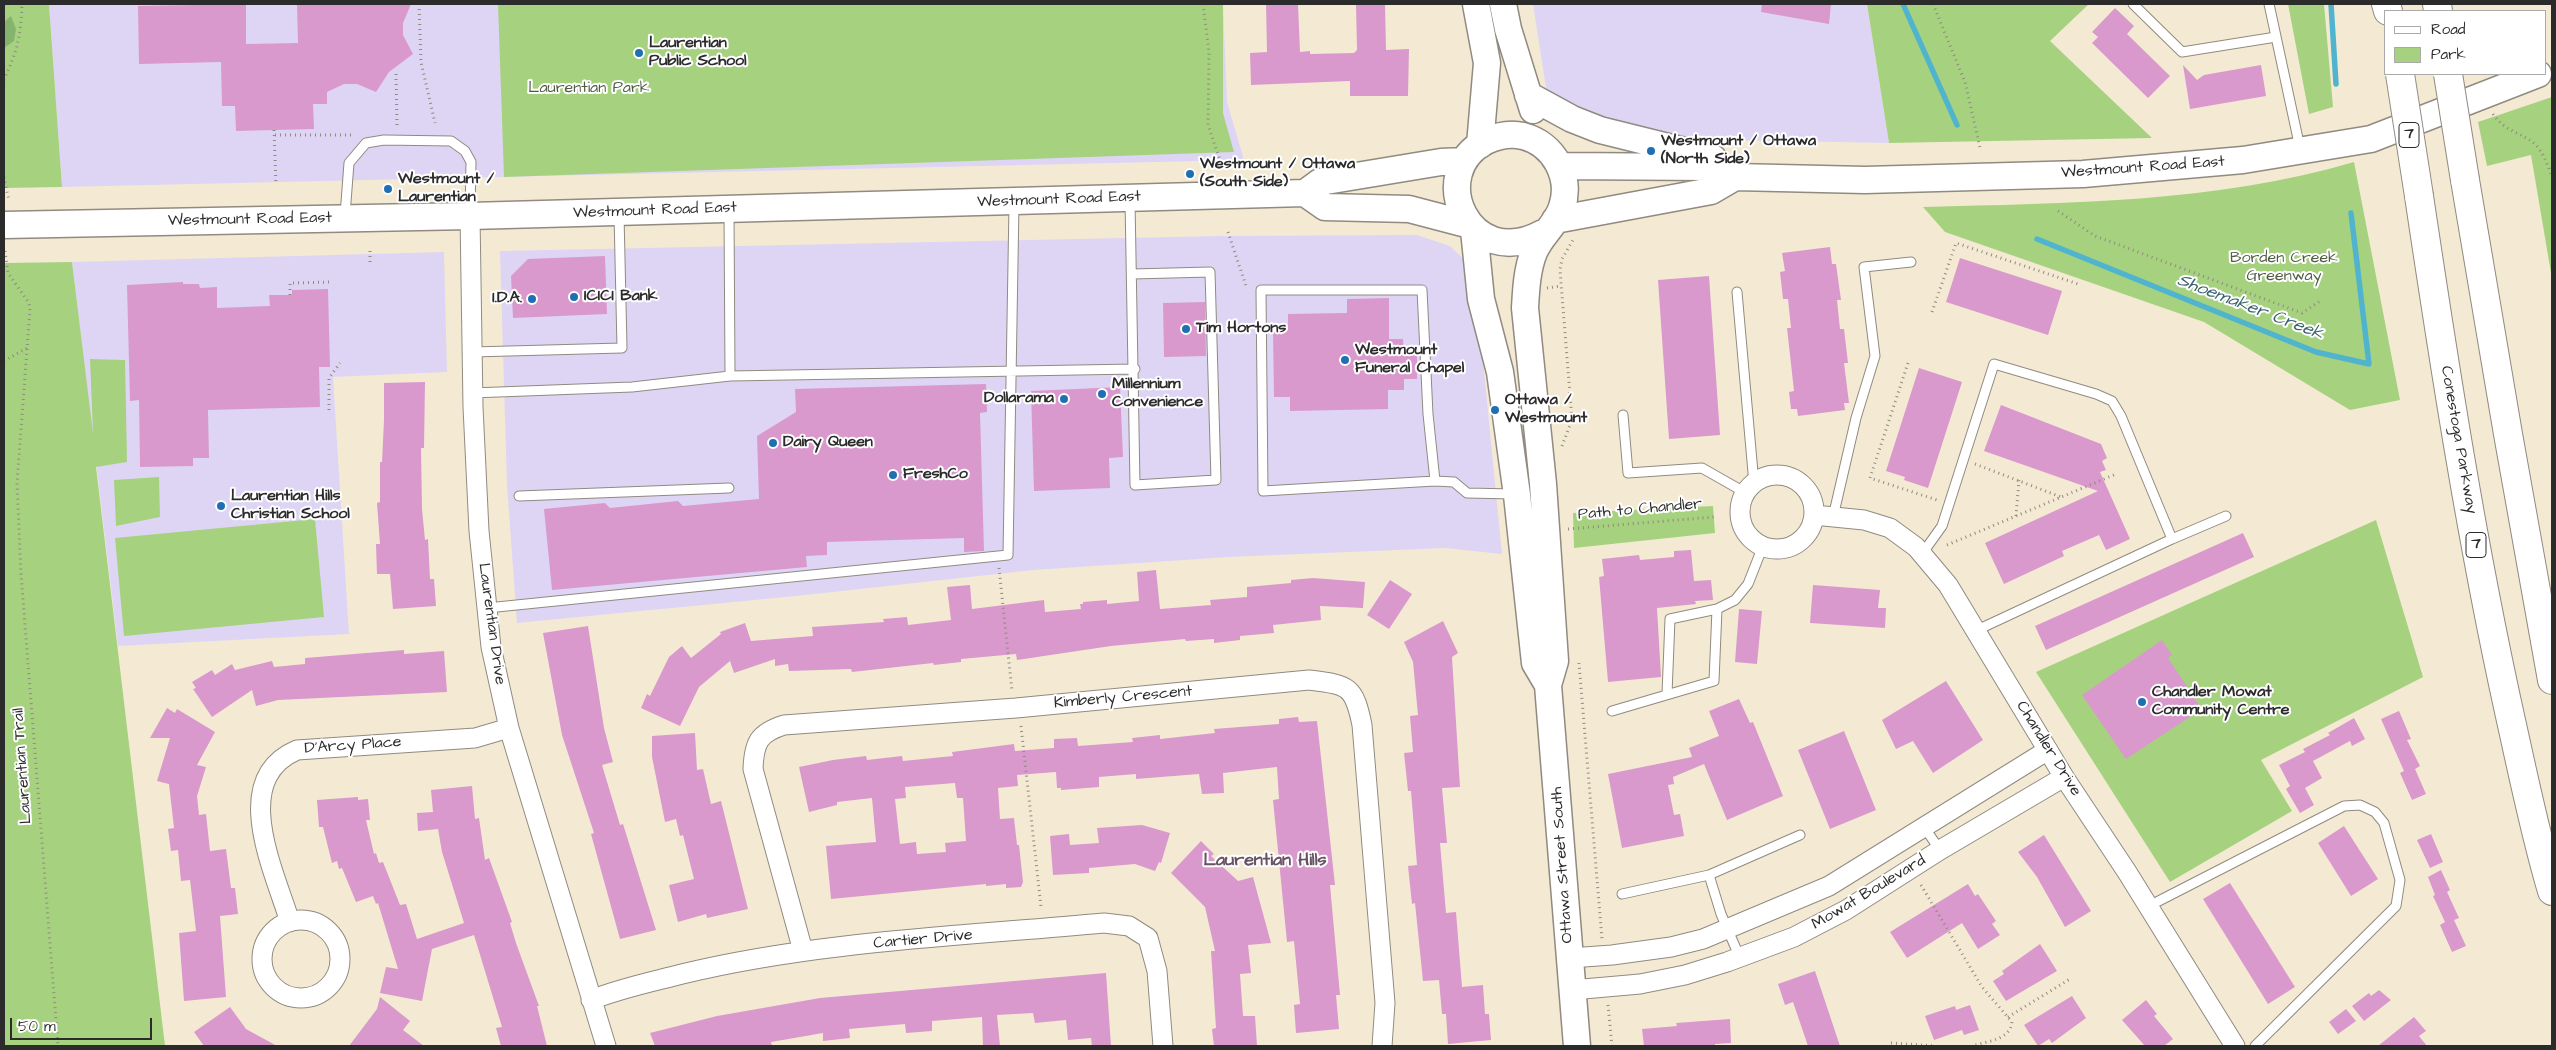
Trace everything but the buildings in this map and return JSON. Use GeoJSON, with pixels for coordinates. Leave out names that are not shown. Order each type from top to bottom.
{"type":"FeatureCollection","features":[{"type":"Feature","properties":{"kind":"highway","name":"Conestoga Parkway"},"geometry":{"type":"LineString","coordinates":[[2400,75],[2452,411],[2496,653],[2540,850],[2552,891]]}},
{"type":"Feature","properties":{"kind":"highway"},"geometry":{"type":"LineString","coordinates":[[2448,75],[2508,434],[2552,680]]}},
{"type":"Feature","properties":{"kind":"main road"},"geometry":{"type":"LineString","coordinates":[[1476,4],[1487,63],[1462,156],[1457,182],[1459,205],[1472,227],[1481,299],[1500,372],[1517,495],[1535,664],[1548,685]]}},
{"type":"Feature","properties":{"kind":"main road"},"geometry":{"type":"LineString","coordinates":[[1503,4],[1508,29],[1528,95],[1553,157],[1565,194],[1562,208],[1534,253],[1525,292],[1543,484],[1555,661],[1548,685]]}},
{"type":"Feature","properties":{"kind":"main road"},"geometry":{"type":"LineString","coordinates":[[1462,156],[1450,154],[1463,134],[1468,122],[1479,81],[1487,63]]}},
{"type":"Feature","properties":{"kind":"main road","name":"Westmount Road East"},"geometry":{"type":"LineString","coordinates":[[1735,177],[1865,180],[2084,174],[2243,160],[2371,138],[2535,75]]}},
{"type":"Feature","properties":{"kind":"main road"},"geometry":{"type":"LineString","coordinates":[[1528,95],[1572,119],[1600,130],[1728,162],[1763,178]]}},
{"type":"Feature","properties":{"kind":"main road"},"geometry":{"type":"LineString","coordinates":[[1507,135],[1535,140],[1553,157],[1710,168],[1735,177],[1711,191],[1549,227],[1530,240],[1508,243],[1487,238],[1472,227],[1409,209],[1325,207],[1305,193],[1320,182],[1462,156],[1507,135]]}},
{"type":"Feature","properties":{"kind":"main road","name":"Westmount Road East"},"geometry":{"type":"LineString","coordinates":[[6,226],[470,216],[1305,193]]}},
{"type":"Feature","properties":{"kind":"main road","name":"Ottawa Street South"},"geometry":{"type":"LineString","coordinates":[[1548,685],[1577,1046]]}},
{"type":"Feature","properties":{"kind":"street","name":"Laurentian Drive"},"geometry":{"type":"LineString","coordinates":[[470,216],[472,393],[479,531],[491,647],[509,728],[606,1046]]}},
{"type":"Feature","properties":{"kind":"street"},"geometry":{"type":"LineString","coordinates":[[1772,475],[1785,476],[1800,483],[1824,516],[1796,544],[1784,549],[1770,549],[1763,546],[1745,530],[1740,513],[1750,488],[1772,475]]}},
{"type":"Feature","properties":{"kind":"street","name":"Chandler Drive"},"geometry":{"type":"LineString","coordinates":[[1824,516],[1864,520],[1890,528],[1922,554],[1948,585],[2064,777],[2235,1046]]}},
{"type":"Feature","properties":{"kind":"street","name":"Kimberly Crescent"},"geometry":{"type":"LineString","coordinates":[[803,951],[753,769],[758,739],[768,730],[784,725],[1016,708],[1310,680],[1336,683],[1349,689],[1357,701],[1362,724],[1385,1003],[1382,1046]]}},
{"type":"Feature","properties":{"kind":"street","name":"D'Arcy Place"},"geometry":{"type":"LineString","coordinates":[[290,922],[262,829],[259,808],[262,788],[269,771],[282,756],[297,750],[475,738],[509,728]]}},
{"type":"Feature","properties":{"kind":"street","name":"Mowat Boulevard"},"geometry":{"type":"LineString","coordinates":[[1570,958],[1612,955],[1671,947],[1727,930],[1829,886],[2048,750]]}},
{"type":"Feature","properties":{"kind":"street","name":"Mowat Boulevard"},"geometry":{"type":"LineString","coordinates":[[1572,990],[1640,984],[1685,974],[1740,958],[1794,937],[1846,910],[1940,850],[2064,777]]}},
{"type":"Feature","properties":{"kind":"street"},"geometry":{"type":"LineString","coordinates":[[290,922],[313,922],[324,928],[336,942],[340,955],[338,971],[332,983],[320,993],[308,998],[296,998],[284,994],[270,983],[264,971],[262,960],[268,938],[278,928],[290,922]]}},
{"type":"Feature","properties":{"kind":"street","name":"Cartier Drive"},"geometry":{"type":"LineString","coordinates":[[591,1000],[620,990],[726,963],[803,951],[1104,923],[1129,926],[1148,938],[1157,971],[1163,1046]]}},
{"type":"Feature","properties":{"kind":"lane"},"geometry":{"type":"LineString","coordinates":[[2133,4],[2182,52],[2276,37]]}},
{"type":"Feature","properties":{"kind":"lane"},"geometry":{"type":"LineString","coordinates":[[2269,4],[2301,151]]}},
{"type":"Feature","properties":{"kind":"lane"},"geometry":{"type":"LineString","coordinates":[[345,218],[349,163],[366,143],[384,140],[451,141],[465,151],[471,162],[470,216]]}},
{"type":"Feature","properties":{"kind":"lane"},"geometry":{"type":"LineString","coordinates":[[1130,198],[1132,274],[1135,369],[1135,485],[1216,480],[1210,272],[1132,274]]}},
{"type":"Feature","properties":{"kind":"lane"},"geometry":{"type":"LineString","coordinates":[[487,608],[1008,554],[1014,201]]}},
{"type":"Feature","properties":{"kind":"lane"},"geometry":{"type":"LineString","coordinates":[[729,209],[730,376]]}},
{"type":"Feature","properties":{"kind":"lane"},"geometry":{"type":"LineString","coordinates":[[472,352],[622,348],[619,212]]}},
{"type":"Feature","properties":{"kind":"lane"},"geometry":{"type":"LineString","coordinates":[[1824,516],[1875,356],[1864,267],[1912,262]]}},
{"type":"Feature","properties":{"kind":"lane"},"geometry":{"type":"LineString","coordinates":[[1435,481],[1428,414],[1422,290],[1261,290],[1263,491],[1435,481],[1454,482],[1467,493],[1517,495]]}},
{"type":"Feature","properties":{"kind":"lane"},"geometry":{"type":"LineString","coordinates":[[1623,416],[1628,473],[1702,468],[1750,488],[1736,292]]}},
{"type":"Feature","properties":{"kind":"lane"},"geometry":{"type":"LineString","coordinates":[[1922,554],[1942,526],[1994,364],[2096,394],[2112,401],[2172,540]]}},
{"type":"Feature","properties":{"kind":"lane"},"geometry":{"type":"LineString","coordinates":[[472,393],[632,387],[730,376],[1135,369]]}},
{"type":"Feature","properties":{"kind":"lane"},"geometry":{"type":"LineString","coordinates":[[519,496],[729,488]]}},
{"type":"Feature","properties":{"kind":"lane"},"geometry":{"type":"LineString","coordinates":[[1975,631],[2226,516]]}},
{"type":"Feature","properties":{"kind":"lane"},"geometry":{"type":"LineString","coordinates":[[1667,694],[1670,619],[1717,609],[1735,600],[1748,584],[1763,546]]}},
{"type":"Feature","properties":{"kind":"lane"},"geometry":{"type":"LineString","coordinates":[[1612,711],[1714,681],[1717,609]]}},
{"type":"Feature","properties":{"kind":"lane"},"geometry":{"type":"LineString","coordinates":[[2147,907],[2344,806],[2360,805],[2375,812],[2384,823],[2400,880],[2396,906],[2255,1046]]}},
{"type":"Feature","properties":{"kind":"lane"},"geometry":{"type":"LineString","coordinates":[[1924,827],[1940,850]]}},
{"type":"Feature","properties":{"kind":"lane"},"geometry":{"type":"LineString","coordinates":[[1622,894],[1709,875],[1800,835]]}},
{"type":"Feature","properties":{"kind":"lane"},"geometry":{"type":"LineString","coordinates":[[1709,875],[1727,930],[1740,958]]}},
{"type":"Feature","properties":{"kind":"path"},"geometry":{"type":"LineString","coordinates":[[4,80],[17,50],[21,34],[22,4]]}},
{"type":"Feature","properties":{"kind":"path"},"geometry":{"type":"LineString","coordinates":[[419,4],[421,62],[435,123]]}},
{"type":"Feature","properties":{"kind":"path"},"geometry":{"type":"LineString","coordinates":[[1203,4],[1209,52],[1208,125],[1221,163]]}},
{"type":"Feature","properties":{"kind":"path"},"geometry":{"type":"LineString","coordinates":[[1933,4],[1965,82],[1980,148]]}},
{"type":"Feature","properties":{"kind":"path"},"geometry":{"type":"LineString","coordinates":[[396,74],[397,125]]}},
{"type":"Feature","properties":{"kind":"path"},"geometry":{"type":"LineString","coordinates":[[2480,96],[2501,126],[2523,136],[2536,146],[2552,176]]}},
{"type":"Feature","properties":{"kind":"path"},"geometry":{"type":"LineString","coordinates":[[274,130],[276,185]]}},
{"type":"Feature","properties":{"kind":"path"},"geometry":{"type":"LineString","coordinates":[[275,135],[351,135]]}},
{"type":"Feature","properties":{"kind":"path","name":"Laurentian Trail"},"geometry":{"type":"LineString","coordinates":[[4,178],[8,273],[29,302],[28,347],[17,492],[21,574],[58,1046]]}},
{"type":"Feature","properties":{"kind":"path"},"geometry":{"type":"LineString","coordinates":[[2058,211],[2095,236],[2302,313],[2320,301]]}},
{"type":"Feature","properties":{"kind":"path"},"geometry":{"type":"LineString","coordinates":[[1228,232],[1246,286],[1261,290]]}},
{"type":"Feature","properties":{"kind":"path"},"geometry":{"type":"LineString","coordinates":[[1560,451],[1572,420],[1560,270],[1562,259],[1572,240],[1580,234]]}},
{"type":"Feature","properties":{"kind":"path"},"geometry":{"type":"LineString","coordinates":[[1932,312],[1956,243],[2078,284]]}},
{"type":"Feature","properties":{"kind":"path"},"geometry":{"type":"LineString","coordinates":[[370,251],[370,264]]}},
{"type":"Feature","properties":{"kind":"path"},"geometry":{"type":"LineString","coordinates":[[290,295],[290,282],[332,282]]}},
{"type":"Feature","properties":{"kind":"path"},"geometry":{"type":"LineString","coordinates":[[4,361],[28,347]]}},
{"type":"Feature","properties":{"kind":"path"},"geometry":{"type":"LineString","coordinates":[[329,410],[329,378],[340,363]]}},
{"type":"Feature","properties":{"kind":"path"},"geometry":{"type":"LineString","coordinates":[[1908,363],[1870,478],[1939,500]]}},
{"type":"Feature","properties":{"kind":"path"},"geometry":{"type":"LineString","coordinates":[[1975,463],[2061,497]]}},
{"type":"Feature","properties":{"kind":"path"},"geometry":{"type":"LineString","coordinates":[[1947,545],[2116,474]]}},
{"type":"Feature","properties":{"kind":"path"},"geometry":{"type":"LineString","coordinates":[[2016,516],[2019,480]]}},
{"type":"Feature","properties":{"kind":"path","name":"Path to Chandler"},"geometry":{"type":"LineString","coordinates":[[1567,529],[1714,517]]}},
{"type":"Feature","properties":{"kind":"path"},"geometry":{"type":"LineString","coordinates":[[1566,519],[1568,539]]}},
{"type":"Feature","properties":{"kind":"path"},"geometry":{"type":"LineString","coordinates":[[998,556],[1012,696]]}},
{"type":"Feature","properties":{"kind":"path"},"geometry":{"type":"LineString","coordinates":[[1578,658],[1603,942]]}},
{"type":"Feature","properties":{"kind":"path"},"geometry":{"type":"LineString","coordinates":[[1020,717],[1041,907]]}},
{"type":"Feature","properties":{"kind":"path"},"geometry":{"type":"LineString","coordinates":[[1921,885],[1982,987],[2012,1022],[2011,1031],[2006,1036],[1972,1046]]}},
{"type":"Feature","properties":{"kind":"path"},"geometry":{"type":"LineString","coordinates":[[2008,1017],[2070,979]]}},
{"type":"Feature","properties":{"kind":"path"},"geometry":{"type":"LineString","coordinates":[[1608,1001],[1612,1046]]}},
{"type":"Feature","properties":{"kind":"path"},"geometry":{"type":"LineString","coordinates":[[1891,1043],[1936,1046]]}},
{"type":"Feature","properties":{"kind":"shaded area","name":"Laurentian Public School"},"geometry":{"type":"Polygon","coordinates":[[[49,4],[1223,4],[1227,102],[1244,160],[62,187],[49,4]]]}},
{"type":"Feature","properties":{"kind":"shaded area"},"geometry":{"type":"Polygon","coordinates":[[[1533,4],[1867,4],[1889,143],[1725,140],[1624,143],[1550,114],[1533,4]]]}},
{"type":"Feature","properties":{"kind":"shaded area"},"geometry":{"type":"Polygon","coordinates":[[[1417,235],[1450,246],[1474,269],[1502,554],[1445,548],[1229,557],[1034,570],[796,596],[517,623],[507,485],[500,251],[1220,236],[1417,235]]]}},
{"type":"Feature","properties":{"kind":"shaded area","name":"Laurentian Hills Christian School"},"geometry":{"type":"Polygon","coordinates":[[[444,252],[447,372],[333,377],[349,634],[118,646],[72,262],[444,252]]]}},
{"type":"Feature","properties":{"kind":"green space"},"geometry":{"type":"Polygon","coordinates":[[[4,4],[49,4],[62,187],[4,188],[4,4]]]}},
{"type":"Feature","properties":{"kind":"green space","name":"Laurentian Park"},"geometry":{"type":"Polygon","coordinates":[[[498,4],[1223,4],[1223,113],[1234,152],[504,177],[498,4]]]}},
{"type":"Feature","properties":{"kind":"green space"},"geometry":{"type":"Polygon","coordinates":[[[1867,4],[2089,4],[2050,41],[2152,138],[1889,143],[1867,4]]]}},
{"type":"Feature","properties":{"kind":"green space"},"geometry":{"type":"Polygon","coordinates":[[[2288,4],[2324,4],[2333,107],[2309,114],[2288,4]]]}},
{"type":"Feature","properties":{"kind":"green space"},"geometry":{"type":"Polygon","coordinates":[[[11,16],[16,29],[14,41],[4,48],[4,22],[11,16]]]}},
{"type":"Feature","properties":{"kind":"green space"},"geometry":{"type":"Polygon","coordinates":[[[2552,97],[2552,279],[2531,155],[2487,166],[2478,122],[2552,97]]]}},
{"type":"Feature","properties":{"kind":"green space","name":"Borden Creek Greenway"},"geometry":{"type":"Polygon","coordinates":[[[2354,162],[2400,400],[2350,410],[2204,322],[1945,232],[1923,207],[2086,202],[2195,193],[2301,176],[2354,162]]]}},
{"type":"Feature","properties":{"kind":"green space"},"geometry":{"type":"Polygon","coordinates":[[[72,262],[93,433],[90,359],[125,360],[127,462],[96,467],[165,1046],[4,1046],[4,263],[72,262]]]}},
{"type":"Feature","properties":{"kind":"green space"},"geometry":{"type":"Polygon","coordinates":[[[159,477],[160,517],[116,526],[114,480],[159,477]]]}},
{"type":"Feature","properties":{"kind":"green space"},"geometry":{"type":"Polygon","coordinates":[[[1713,506],[1715,533],[1574,548],[1573,513],[1713,506]]]}},
{"type":"Feature","properties":{"kind":"green space"},"geometry":{"type":"Polygon","coordinates":[[[315,519],[324,617],[124,636],[115,538],[315,519]]]}},
{"type":"Feature","properties":{"kind":"green space"},"geometry":{"type":"Polygon","coordinates":[[[2376,520],[2423,677],[2261,760],[2292,811],[2170,882],[2036,672],[2376,520]]]}},
{"type":"Feature","properties":{"kind":"waterway","name":"Shoemaker Creek"},"geometry":{"type":"LineString","coordinates":[[1903,4],[1957,125]]}},
{"type":"Feature","properties":{"kind":"waterway","name":"Shoemaker Creek"},"geometry":{"type":"LineString","coordinates":[[2331,4],[2336,84]]}},
{"type":"Feature","properties":{"kind":"waterway","name":"Shoemaker Creek"},"geometry":{"type":"LineString","coordinates":[[2037,239],[2316,352],[2369,364],[2351,213]]}},
{"type":"Feature","properties":{"kind":"place","name":"Laurentian Public School"},"geometry":{"type":"Point","coordinates":[639,53]}},
{"type":"Feature","properties":{"kind":"place","name":"Westmount / Ottawa (North Side)"},"geometry":{"type":"Point","coordinates":[1651,151]}},
{"type":"Feature","properties":{"kind":"place","name":"Westmount / Ottawa (South Side)"},"geometry":{"type":"Point","coordinates":[1190,174]}},
{"type":"Feature","properties":{"kind":"place","name":"Westmount / Laurentian"},"geometry":{"type":"Point","coordinates":[388,189]}},
{"type":"Feature","properties":{"kind":"place","name":"ICICI Bank"},"geometry":{"type":"Point","coordinates":[574,297]}},
{"type":"Feature","properties":{"kind":"place","name":"I.D.A."},"geometry":{"type":"Point","coordinates":[532,299]}},
{"type":"Feature","properties":{"kind":"place","name":"Tim Hortons"},"geometry":{"type":"Point","coordinates":[1186,329]}},
{"type":"Feature","properties":{"kind":"place","name":"Westmount Funeral Chapel"},"geometry":{"type":"Point","coordinates":[1345,360]}},
{"type":"Feature","properties":{"kind":"place","name":"Millennium Convenience"},"geometry":{"type":"Point","coordinates":[1102,394]}},
{"type":"Feature","properties":{"kind":"place","name":"Dollarama"},"geometry":{"type":"Point","coordinates":[1064,399]}},
{"type":"Feature","properties":{"kind":"place","name":"Ottawa / Westmount"},"geometry":{"type":"Point","coordinates":[1495,410]}},
{"type":"Feature","properties":{"kind":"place","name":"Dairy Queen"},"geometry":{"type":"Point","coordinates":[773,443]}},
{"type":"Feature","properties":{"kind":"place","name":"FreshCo"},"geometry":{"type":"Point","coordinates":[893,475]}},
{"type":"Feature","properties":{"kind":"place","name":"Laurentian Hills Christian School"},"geometry":{"type":"Point","coordinates":[221,506]}},
{"type":"Feature","properties":{"kind":"place","name":"Chandler Mowat Community Centre"},"geometry":{"type":"Point","coordinates":[2142,702]}},
{"type":"Feature","properties":{"kind":"district","name":"Laurentian Hills"},"geometry":{"type":"Point","coordinates":[1265,861]}}]}
